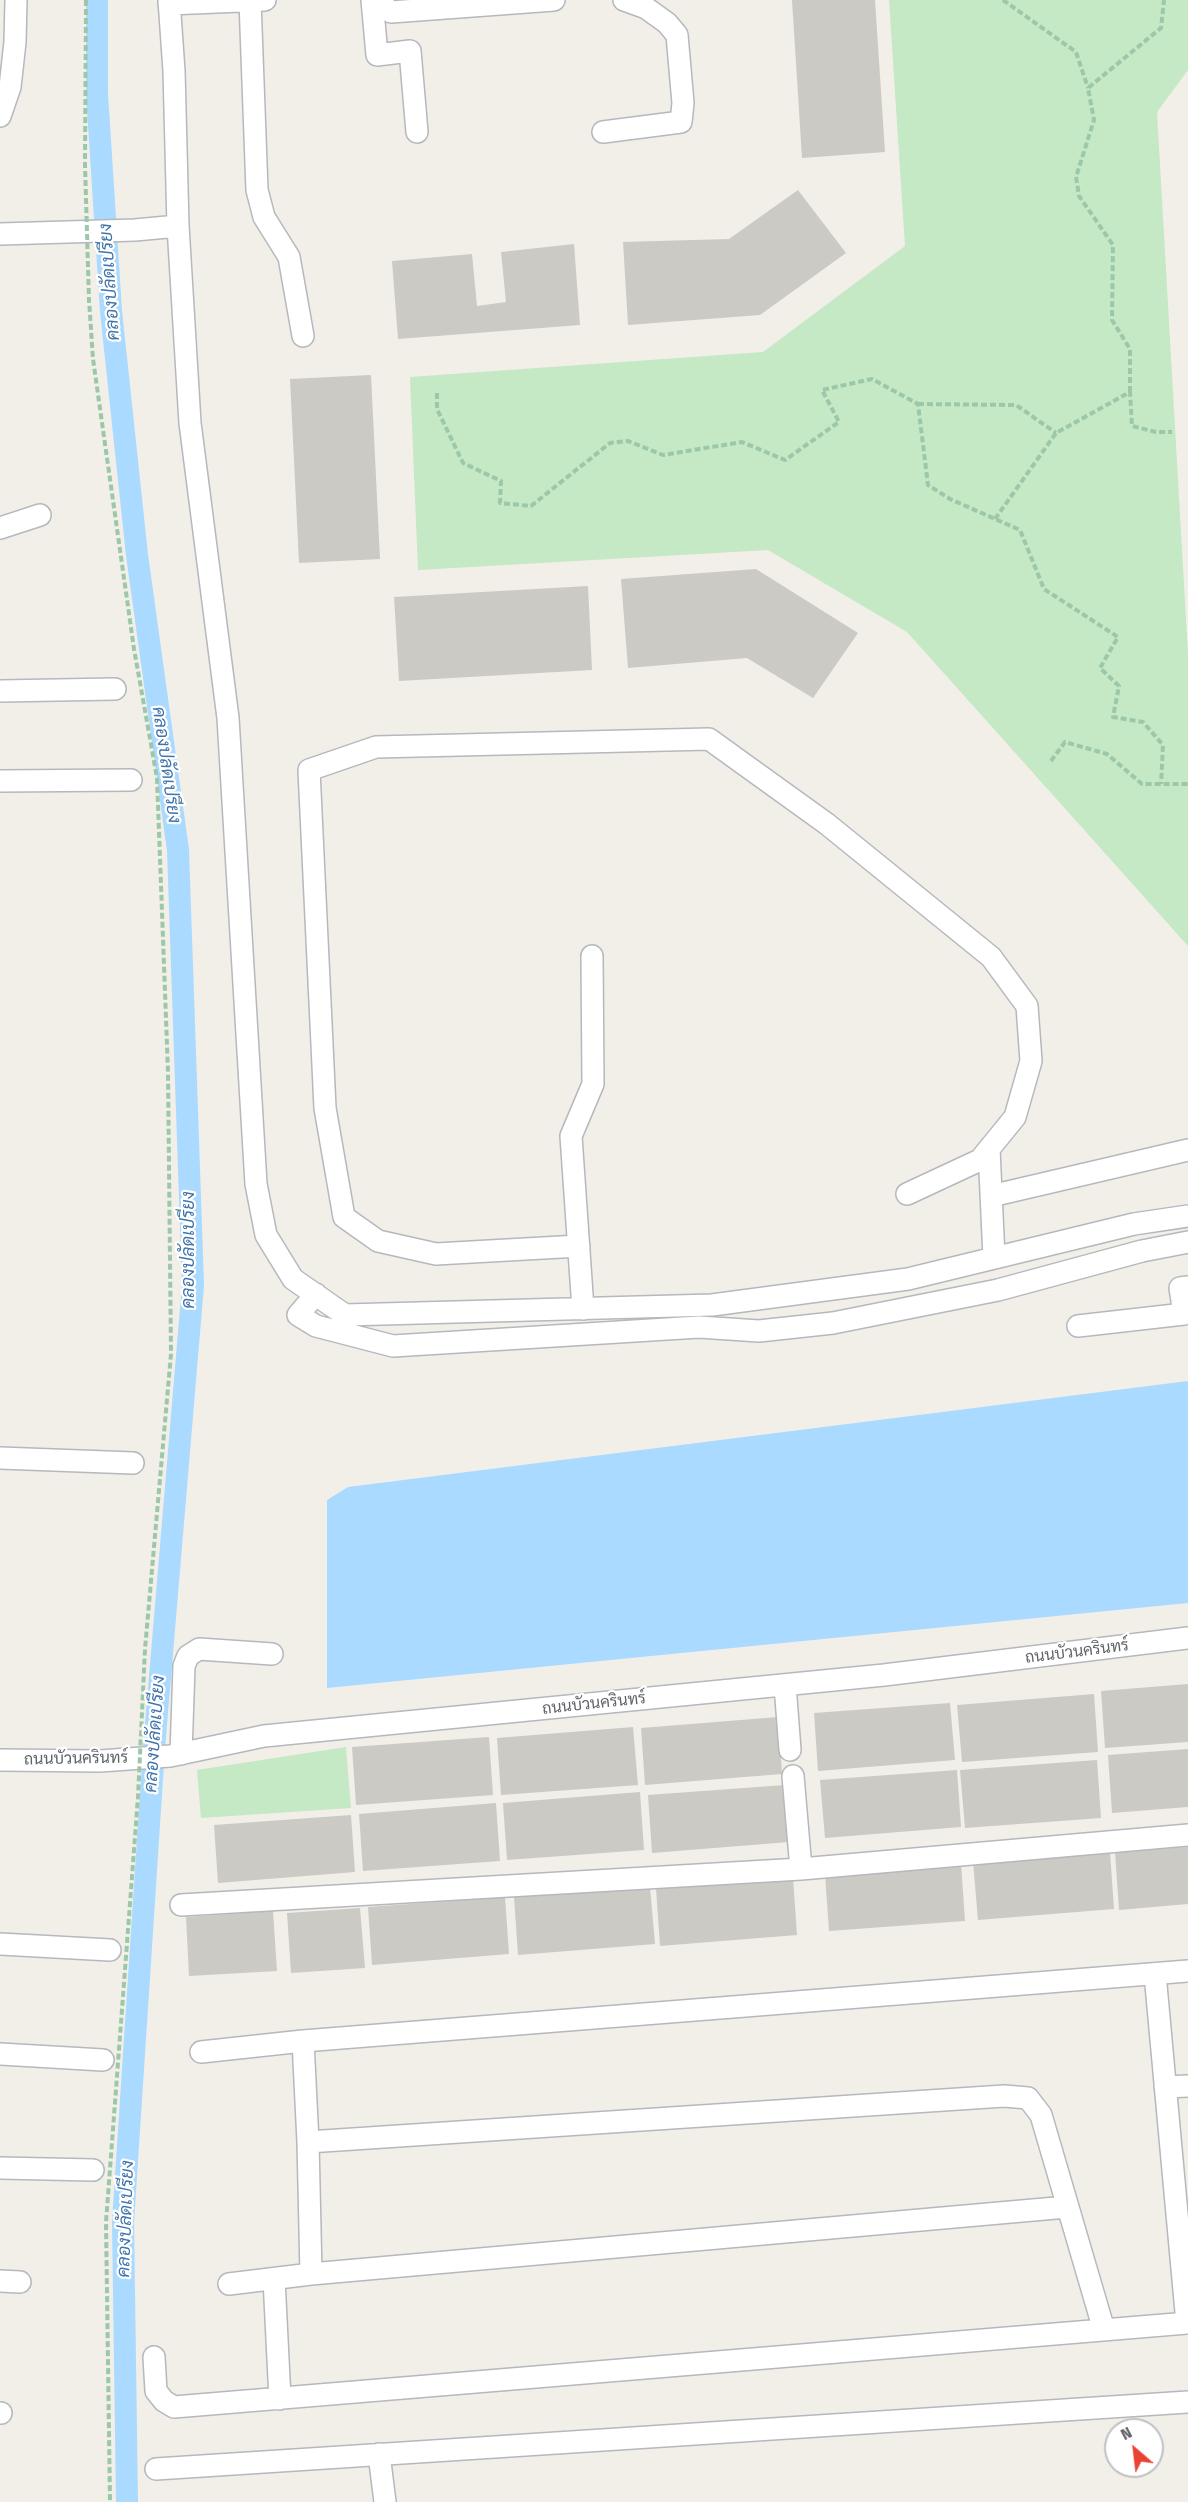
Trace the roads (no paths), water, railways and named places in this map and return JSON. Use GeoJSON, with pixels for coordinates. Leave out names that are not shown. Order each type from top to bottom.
{"type":"FeatureCollection","features":[{"type":"Feature","properties":{"kind":"street"},"geometry":{"type":"LineString","coordinates":[[0,116],[10,87],[15,42],[16,0]]}},
{"type":"Feature","properties":{"kind":"street"},"geometry":{"type":"LineString","coordinates":[[265,0],[169,2],[174,71],[178,226],[190,423],[228,718],[256,1184],[266,1235],[293,1279],[345,1315],[712,1305],[908,1279],[1134,1224],[1188,1216]]}},
{"type":"Feature","properties":{"kind":"street"},"geometry":{"type":"LineString","coordinates":[[372,0],[377,55],[410,51],[417,132]]}},
{"type":"Feature","properties":{"kind":"street"},"geometry":{"type":"LineString","coordinates":[[376,0],[391,12],[554,0]]}},
{"type":"Feature","properties":{"kind":"street"},"geometry":{"type":"LineString","coordinates":[[603,132],[681,122],[683,103],[677,35],[667,23],[646,8],[624,0]]}},
{"type":"Feature","properties":{"kind":"street"},"geometry":{"type":"LineString","coordinates":[[250,1],[257,190],[264,217],[289,257],[303,336]]}},
{"type":"Feature","properties":{"kind":"street"},"geometry":{"type":"LineString","coordinates":[[0,234],[135,230],[178,226]]}},
{"type":"Feature","properties":{"kind":"street"},"geometry":{"type":"LineString","coordinates":[[0,528],[40,515]]}},
{"type":"Feature","properties":{"kind":"street"},"geometry":{"type":"LineString","coordinates":[[0,691],[115,689]]}},
{"type":"Feature","properties":{"kind":"street"},"geometry":{"type":"LineString","coordinates":[[579,1246],[436,1254],[378,1241],[344,1217],[325,1108],[309,770],[376,747],[709,739],[827,824],[991,957],[1027,1006],[1031,1062],[1015,1117],[980,1160],[907,1194]]}},
{"type":"Feature","properties":{"kind":"street"},"geometry":{"type":"LineString","coordinates":[[0,781],[131,780]]}},
{"type":"Feature","properties":{"kind":"street"},"geometry":{"type":"LineString","coordinates":[[583,1309],[571,1136],[593,1084],[592,956]]}},
{"type":"Feature","properties":{"kind":"street"},"geometry":{"type":"LineString","coordinates":[[989,1149],[994,1258]]}},
{"type":"Feature","properties":{"kind":"street"},"geometry":{"type":"LineString","coordinates":[[991,1196],[1188,1150]]}},
{"type":"Feature","properties":{"kind":"street"},"geometry":{"type":"LineString","coordinates":[[316,1294],[298,1314],[316,1326],[393,1346],[699,1327],[759,1331],[833,1323],[999,1290],[1142,1251],[1188,1242]]}},
{"type":"Feature","properties":{"kind":"street"},"geometry":{"type":"LineString","coordinates":[[1078,1326],[1184,1314],[1180,1288],[1188,1287]]}},
{"type":"Feature","properties":{"kind":"street"},"geometry":{"type":"LineString","coordinates":[[0,1458],[132,1463]]}},
{"type":"Feature","properties":{"kind":"street","name":"ถนนบัวนครินทร์"},"geometry":{"type":"LineString","coordinates":[[0,1760],[100,1761],[176,1755],[264,1736],[785,1685],[1188,1638]]}},
{"type":"Feature","properties":{"kind":"street"},"geometry":{"type":"LineString","coordinates":[[176,1755],[184,1666],[188,1656],[199,1649],[272,1654]]}},
{"type":"Feature","properties":{"kind":"street"},"geometry":{"type":"LineString","coordinates":[[785,1685],[790,1750]]}},
{"type":"Feature","properties":{"kind":"street"},"geometry":{"type":"LineString","coordinates":[[793,1776],[801,1869]]}},
{"type":"Feature","properties":{"kind":"street"},"geometry":{"type":"LineString","coordinates":[[181,1905],[801,1869],[1188,1835]]}},
{"type":"Feature","properties":{"kind":"street"},"geometry":{"type":"LineString","coordinates":[[0,1944],[110,1950]]}},
{"type":"Feature","properties":{"kind":"street"},"geometry":{"type":"LineString","coordinates":[[201,2052],[303,2041],[1188,1971]]}},
{"type":"Feature","properties":{"kind":"street"},"geometry":{"type":"LineString","coordinates":[[154,2356],[156,2391],[164,2401],[174,2407],[1187,2323],[1182,2201],[1165,2087],[1155,1974]]}},
{"type":"Feature","properties":{"kind":"street"},"geometry":{"type":"LineString","coordinates":[[303,2041],[311,2274]]}},
{"type":"Feature","properties":{"kind":"street"},"geometry":{"type":"LineString","coordinates":[[0,2054],[103,2060]]}},
{"type":"Feature","properties":{"kind":"street"},"geometry":{"type":"LineString","coordinates":[[1165,2087],[1188,2086]]}},
{"type":"Feature","properties":{"kind":"street"},"geometry":{"type":"LineString","coordinates":[[308,2142],[1004,2096],[1028,2098],[1041,2115],[1104,2330]]}},
{"type":"Feature","properties":{"kind":"street"},"geometry":{"type":"LineString","coordinates":[[0,2168],[93,2170]]}},
{"type":"Feature","properties":{"kind":"street"},"geometry":{"type":"LineString","coordinates":[[229,2284],[311,2274],[1067,2207]]}},
{"type":"Feature","properties":{"kind":"street"},"geometry":{"type":"LineString","coordinates":[[274,2279],[280,2399]]}},
{"type":"Feature","properties":{"kind":"street"},"geometry":{"type":"LineString","coordinates":[[156,2469],[1188,2402]]}},
{"type":"Feature","properties":{"kind":"street"},"geometry":{"type":"LineString","coordinates":[[380,2454],[385,2502]]}},
{"type":"Feature","properties":{"kind":"water"},"geometry":{"type":"Polygon","coordinates":[[[1188,1381],[1188,1603],[327,1688],[327,1500],[348,1487],[1188,1381]]]}},
{"type":"Feature","properties":{"kind":"waterway","name":"คลองปลัดเปรียง"},"geometry":{"type":"LineString","coordinates":[[97,0],[97,94],[111,311],[137,555],[178,850],[193,1285],[154,1748],[123,2222],[127,2502]]}}]}
